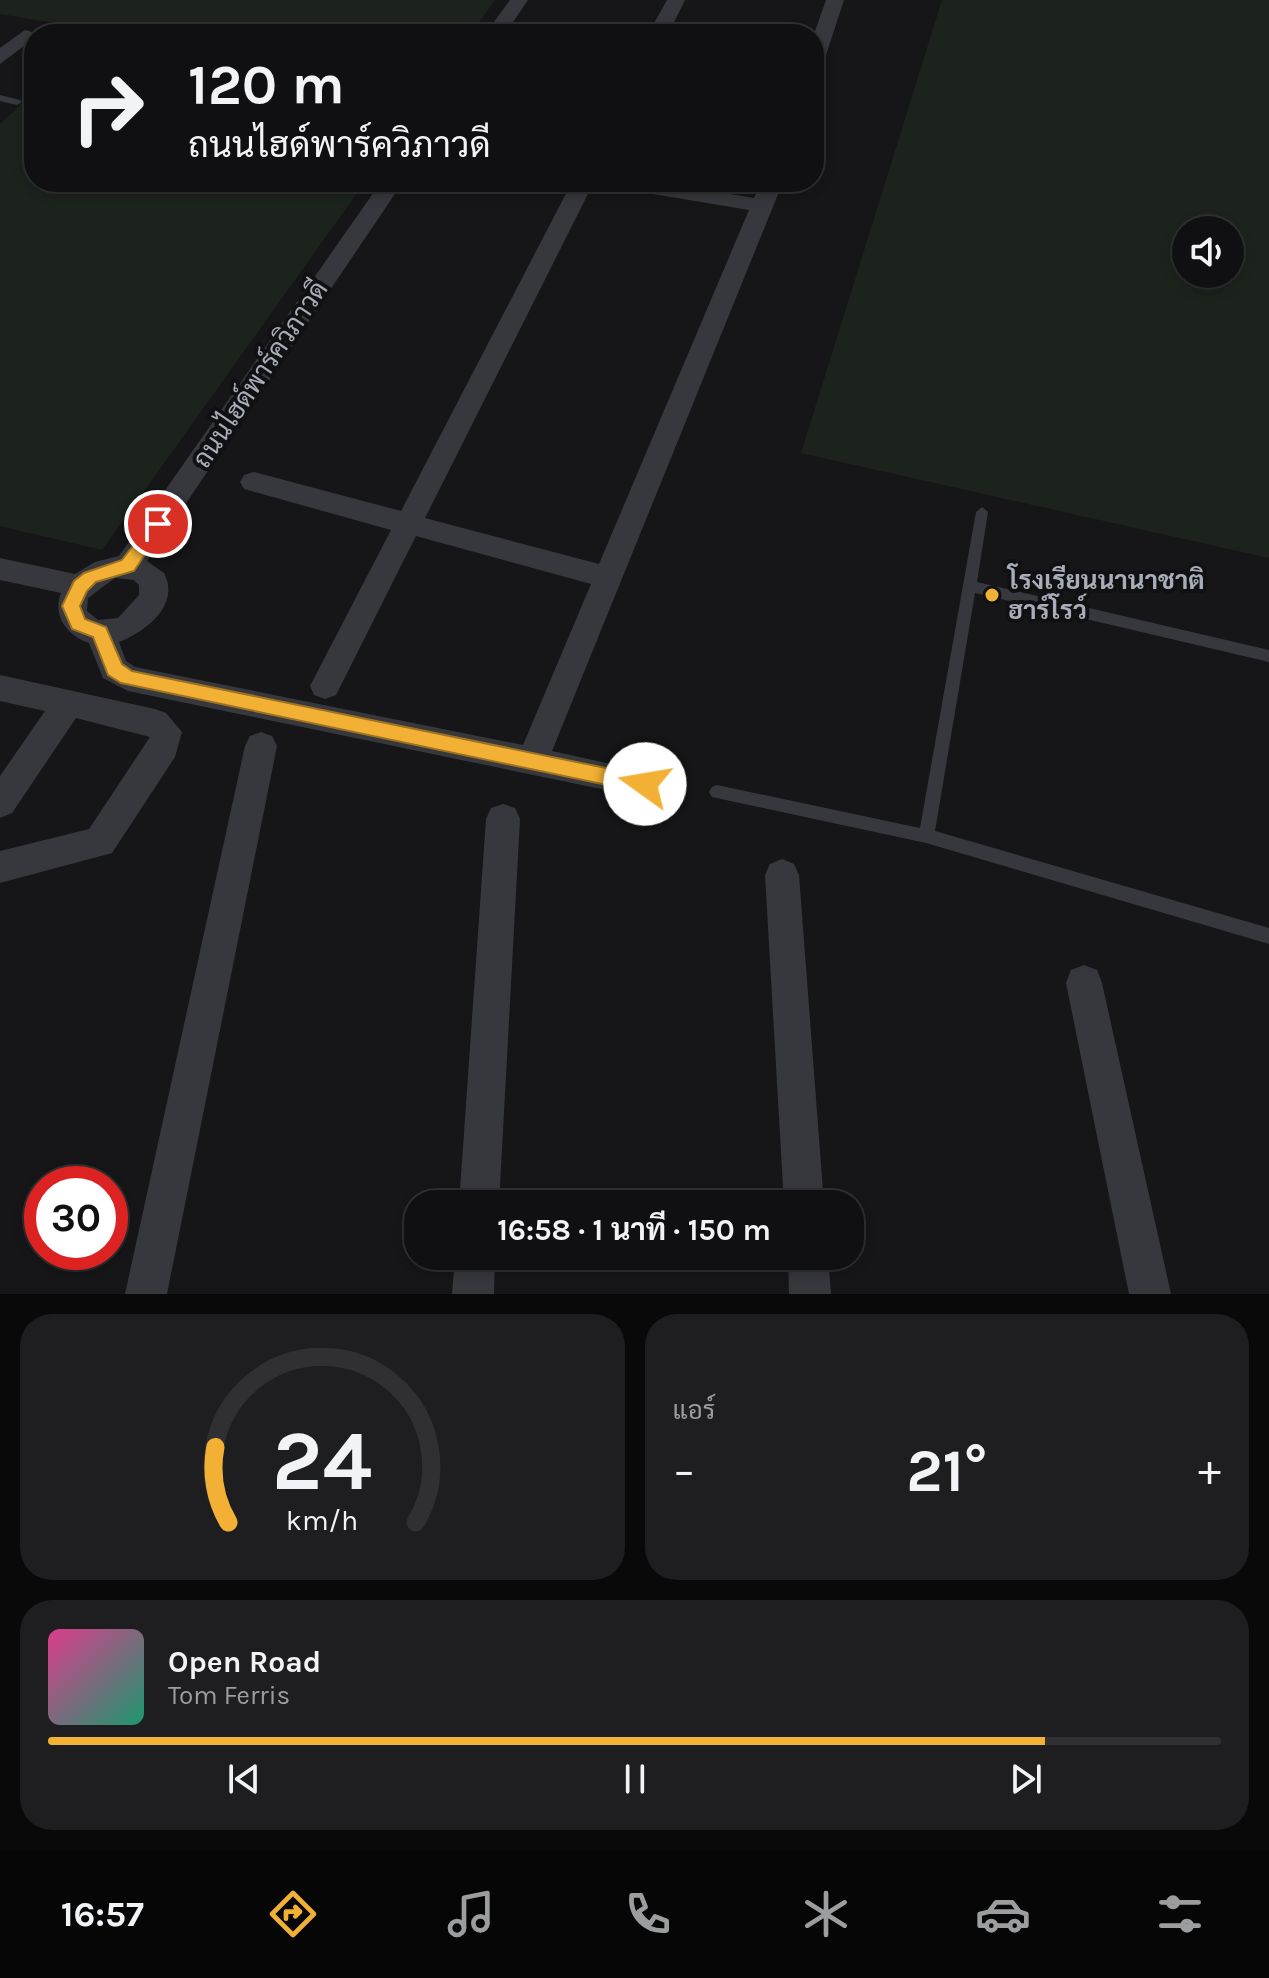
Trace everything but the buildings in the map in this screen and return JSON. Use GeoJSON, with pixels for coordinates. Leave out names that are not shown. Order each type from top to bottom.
{"type":"FeatureCollection","features":[{"type":"Feature","properties":{"kind":"street"},"geometry":{"type":"LineString","coordinates":[[502,24],[519,0]]}},
{"type":"Feature","properties":{"kind":"street"},"geometry":{"type":"LineString","coordinates":[[663,24],[676,0]]}},
{"type":"Feature","properties":{"kind":"street"},"geometry":{"type":"LineString","coordinates":[[824,32],[835,0]]}},
{"type":"Feature","properties":{"kind":"street"},"geometry":{"type":"LineString","coordinates":[[0,58],[24,37]]}},
{"type":"Feature","properties":{"kind":"street","name":"ถนนไฮด์พาร์ควิภาวดี"},"geometry":{"type":"LineString","coordinates":[[127,567],[385,192]]}},
{"type":"Feature","properties":{"kind":"street"},"geometry":{"type":"LineString","coordinates":[[325,686],[578,192]]}},
{"type":"Feature","properties":{"kind":"street"},"geometry":{"type":"LineString","coordinates":[[533,759],[767,194],[742,192]]}},
{"type":"Feature","properties":{"kind":"street"},"geometry":{"type":"LineString","coordinates":[[254,482],[609,578]]}},
{"type":"Feature","properties":{"kind":"street"},"geometry":{"type":"LineString","coordinates":[[127,567],[139,569],[154,582],[154,602],[148,612],[127,628],[100,632],[78,624],[73,616],[71,606],[80,586],[102,571],[127,567]]}},
{"type":"Feature","properties":{"kind":"street"},"geometry":{"type":"LineString","coordinates":[[0,569],[80,586]]}},
{"type":"Feature","properties":{"kind":"street"},"geometry":{"type":"LineString","coordinates":[[100,632],[114,669],[128,678],[645,784]]}},
{"type":"Feature","properties":{"kind":"street"},"geometry":{"type":"LineString","coordinates":[[0,688],[155,722],[166,732],[164,747],[100,842],[0,867]]}},
{"type":"Feature","properties":{"kind":"street"},"geometry":{"type":"LineString","coordinates":[[0,803],[69,702]]}},
{"type":"Feature","properties":{"kind":"street"},"geometry":{"type":"LineString","coordinates":[[146,1294],[261,746]]}},
{"type":"Feature","properties":{"kind":"street"},"geometry":{"type":"LineString","coordinates":[[480,1190],[503,819]]}},
{"type":"Feature","properties":{"kind":"street"},"geometry":{"type":"LineString","coordinates":[[782,875],[803,1190]]}},
{"type":"Feature","properties":{"kind":"street"},"geometry":{"type":"LineString","coordinates":[[1084,983],[1150,1294]]}},
{"type":"Feature","properties":{"kind":"street"},"geometry":{"type":"LineString","coordinates":[[473,1294],[474,1270]]}},
{"type":"Feature","properties":{"kind":"street"},"geometry":{"type":"LineString","coordinates":[[809,1270],[810,1294]]}},
{"type":"Feature","properties":{"kind":"lane"},"geometry":{"type":"LineString","coordinates":[[0,98],[17,102]]}},
{"type":"Feature","properties":{"kind":"lane"},"geometry":{"type":"LineString","coordinates":[[926,836],[982,512]]}},
{"type":"Feature","properties":{"kind":"lane"},"geometry":{"type":"LineString","coordinates":[[969,586],[1269,656]]}},
{"type":"Feature","properties":{"kind":"lane"},"geometry":{"type":"LineString","coordinates":[[717,792],[926,836],[1269,936]]}},
{"type":"Feature","properties":{"kind":"shaded area"},"geometry":{"type":"Polygon","coordinates":[[[0,0],[495,0],[478,24],[62,24],[0,14],[0,0]]]}},
{"type":"Feature","properties":{"kind":"shaded area"},"geometry":{"type":"Polygon","coordinates":[[[942,0],[1269,0],[1269,558],[801,453],[942,0]]]}},
{"type":"Feature","properties":{"kind":"shaded area"},"geometry":{"type":"Polygon","coordinates":[[[24,101],[24,192],[358,192],[102,550],[0,526],[0,124],[24,101]]]}},
{"type":"Feature","properties":{"kind":"place","name":"โรงเรียนนานาชาติ ฮาร์โรว์"},"geometry":{"type":"Point","coordinates":[992,595]}},
{"type":"Feature","properties":{"kind":"route"},"geometry":{"type":"LineString","coordinates":[[158,524],[127,567],[114,567],[90,578],[80,586],[71,606],[78,624],[100,632],[114,669],[128,678],[645,784]]}}]}
